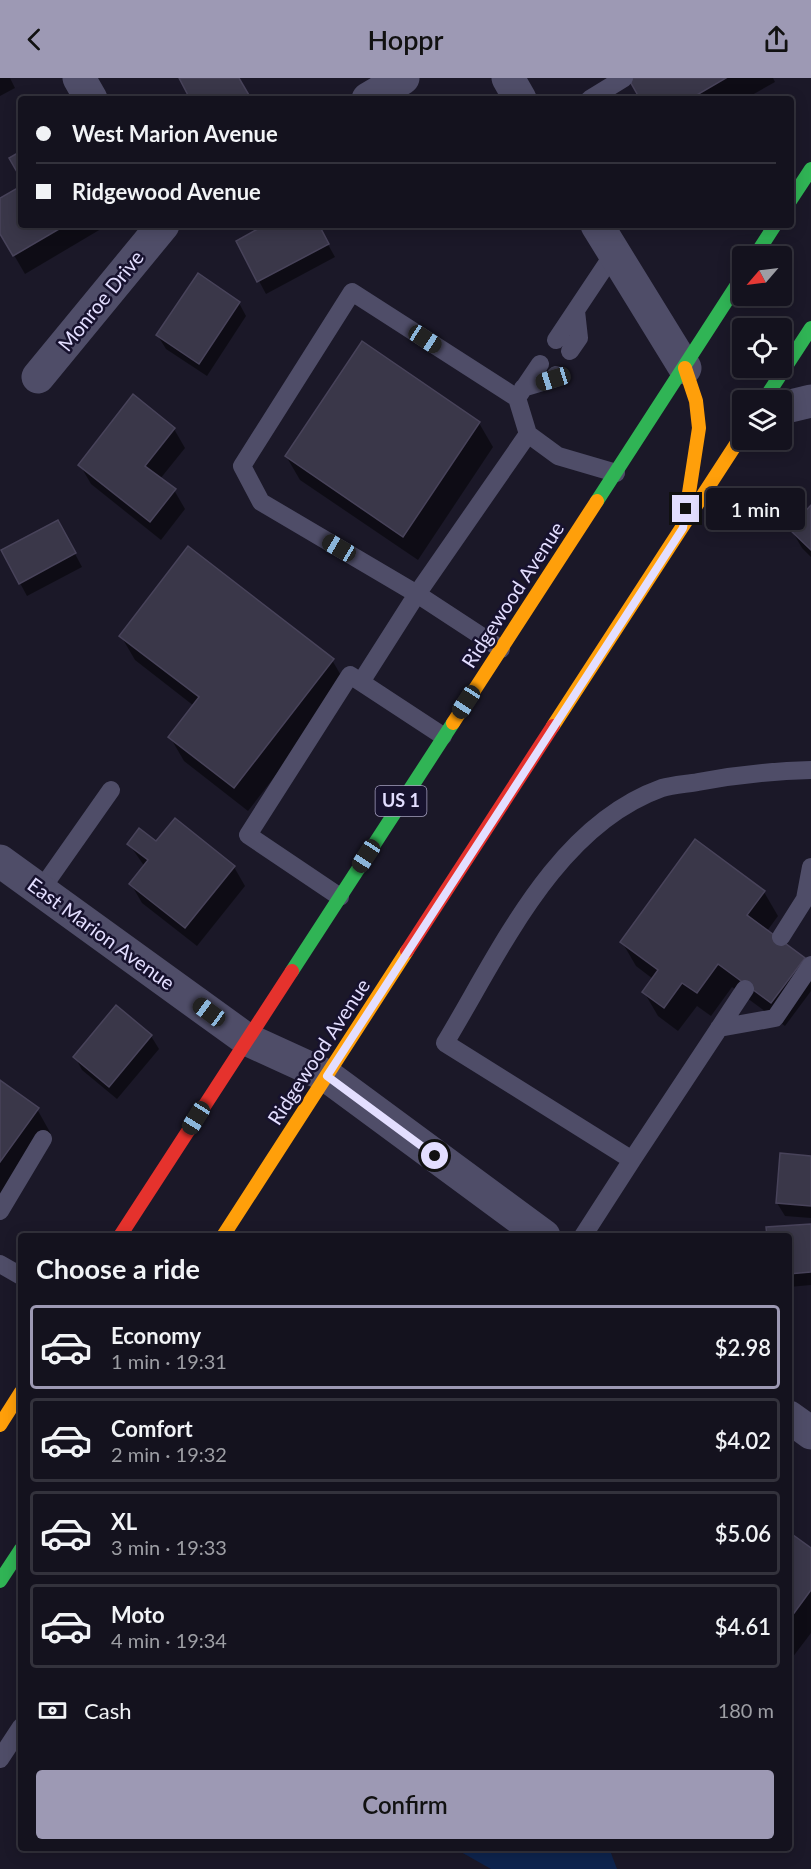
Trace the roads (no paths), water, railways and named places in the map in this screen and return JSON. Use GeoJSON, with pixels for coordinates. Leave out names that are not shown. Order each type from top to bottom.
{"type":"FeatureCollection","features":[{"type":"Feature","properties":{"kind":"main road"},"geometry":{"type":"LineString","coordinates":[[794,195],[811,169]]}},
{"type":"Feature","properties":{"kind":"main road"},"geometry":{"type":"LineString","coordinates":[[761,246],[773,228]]}},
{"type":"Feature","properties":{"kind":"main road","name":"Ridgewood Avenue"},"geometry":{"type":"LineString","coordinates":[[122,1233],[732,293]]}},
{"type":"Feature","properties":{"kind":"main road"},"geometry":{"type":"LineString","coordinates":[[771,390],[811,328]]}},
{"type":"Feature","properties":{"kind":"main road","name":"Ridgewood Avenue"},"geometry":{"type":"LineString","coordinates":[[683,528],[699,428],[696,401],[685,368]]}},
{"type":"Feature","properties":{"kind":"main road","name":"Ridgewood Avenue"},"geometry":{"type":"LineString","coordinates":[[225,1233],[732,450]]}},
{"type":"Feature","properties":{"kind":"main road"},"geometry":{"type":"LineString","coordinates":[[0,1425],[18,1397]]}},
{"type":"Feature","properties":{"kind":"main road"},"geometry":{"type":"LineString","coordinates":[[0,1581],[16,1568]]}},
{"type":"Feature","properties":{"kind":"street"},"geometry":{"type":"LineString","coordinates":[[79,78],[89,96]]}},
{"type":"Feature","properties":{"kind":"street"},"geometry":{"type":"LineString","coordinates":[[373,96],[403,78]]}},
{"type":"Feature","properties":{"kind":"street"},"geometry":{"type":"LineString","coordinates":[[508,78],[518,96]]}},
{"type":"Feature","properties":{"kind":"street","name":"Monroe Drive"},"geometry":{"type":"LineString","coordinates":[[39,377],[161,228]]}},
{"type":"Feature","properties":{"kind":"street"},"geometry":{"type":"LineString","coordinates":[[599,228],[685,368]]}},
{"type":"Feature","properties":{"kind":"street"},"geometry":{"type":"LineString","coordinates":[[792,406],[811,401]]}},
{"type":"Feature","properties":{"kind":"street","name":"East Marion Avenue"},"geometry":{"type":"LineString","coordinates":[[0,861],[246,1039],[327,1076],[540,1233]]}},
{"type":"Feature","properties":{"kind":"street"},"geometry":{"type":"LineString","coordinates":[[792,1419],[811,1433]]}},
{"type":"Feature","properties":{"kind":"lane"},"geometry":{"type":"LineString","coordinates":[[595,96],[624,78]]}},
{"type":"Feature","properties":{"kind":"lane"},"geometry":{"type":"LineString","coordinates":[[563,346],[579,338],[576,310],[614,253]]}},
{"type":"Feature","properties":{"kind":"lane"},"geometry":{"type":"LineString","coordinates":[[501,649],[417,594],[261,502],[242,466],[352,292],[520,393]]}},
{"type":"Feature","properties":{"kind":"lane"},"geometry":{"type":"LineString","coordinates":[[540,364],[520,393],[528,434],[558,456],[616,472]]}},
{"type":"Feature","properties":{"kind":"lane"},"geometry":{"type":"LineString","coordinates":[[520,393],[553,379],[555,375]]}},
{"type":"Feature","properties":{"kind":"lane"},"geometry":{"type":"LineString","coordinates":[[361,682],[417,594],[528,434]]}},
{"type":"Feature","properties":{"kind":"lane"},"geometry":{"type":"LineString","coordinates":[[340,897],[248,835],[350,675],[443,736]]}},
{"type":"Feature","properties":{"kind":"lane"},"geometry":{"type":"LineString","coordinates":[[632,1160],[445,1043],[544,880],[588,833],[628,806],[663,788],[752,772],[811,770]]}},
{"type":"Feature","properties":{"kind":"lane"},"geometry":{"type":"LineString","coordinates":[[40,891],[111,790]]}},
{"type":"Feature","properties":{"kind":"lane"},"geometry":{"type":"LineString","coordinates":[[781,937],[808,905],[811,867]]}},
{"type":"Feature","properties":{"kind":"lane"},"geometry":{"type":"LineString","coordinates":[[719,1028],[775,1018],[811,965]]}},
{"type":"Feature","properties":{"kind":"lane"},"geometry":{"type":"LineString","coordinates":[[585,1233],[745,989]]}},
{"type":"Feature","properties":{"kind":"lane"},"geometry":{"type":"LineString","coordinates":[[0,1211],[44,1139]]}},
{"type":"Feature","properties":{"kind":"lane"},"geometry":{"type":"LineString","coordinates":[[0,1264],[18,1274]]}},
{"type":"Feature","properties":{"kind":"lane"},"geometry":{"type":"LineString","coordinates":[[0,1759],[18,1731]]}},
{"type":"Feature","properties":{"kind":"water"},"geometry":{"type":"Polygon","coordinates":[[[459,1851],[608,1851],[611,1853],[617,1869],[491,1869],[459,1851]]]}}]}
